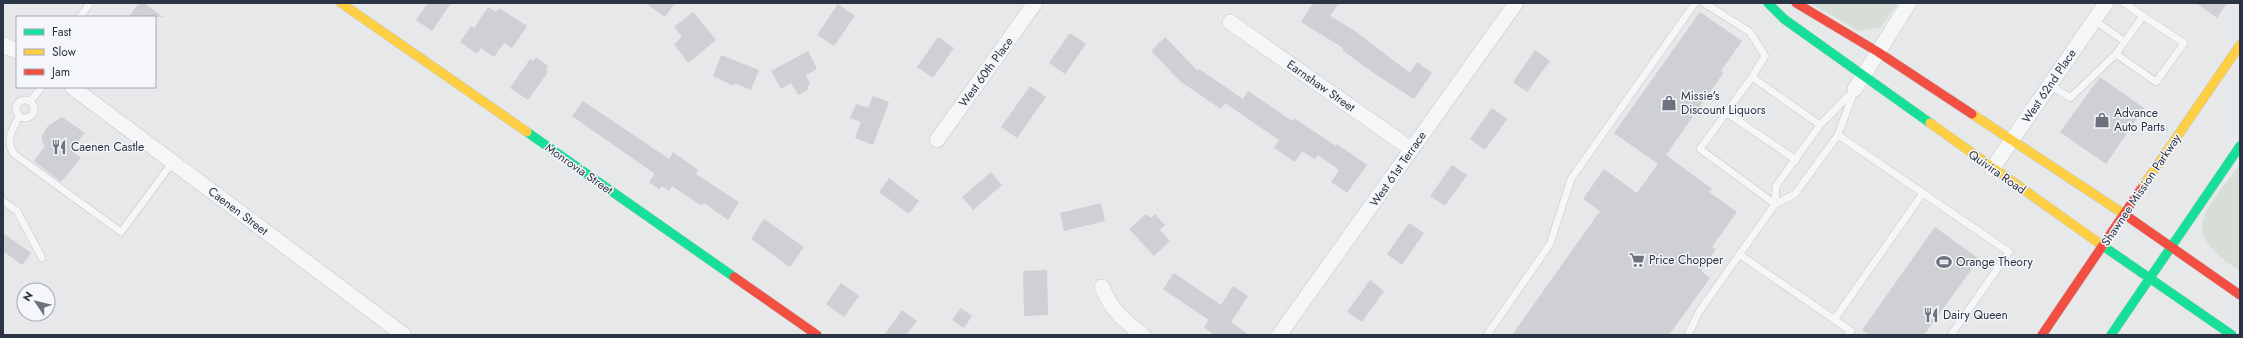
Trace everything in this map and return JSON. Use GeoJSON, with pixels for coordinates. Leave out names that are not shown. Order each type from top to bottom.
{"type":"FeatureCollection","features":[{"type":"Feature","properties":{"kind":"main road","name":"Monrovia Street"},"geometry":{"type":"LineString","coordinates":[[341,3],[817,335]]}},
{"type":"Feature","properties":{"kind":"main road","name":"Quivira Road"},"geometry":{"type":"LineString","coordinates":[[1768,3],[1784,19],[1866,70],[1992,169],[2232,335]]}},
{"type":"Feature","properties":{"kind":"main road"},"geometry":{"type":"LineString","coordinates":[[1796,3],[1878,52],[2013,139],[2124,214],[2240,296]]}},
{"type":"Feature","properties":{"kind":"main road","name":"Shawnee Mission Parkway"},"geometry":{"type":"LineString","coordinates":[[2042,335],[2240,45]]}},
{"type":"Feature","properties":{"kind":"main road"},"geometry":{"type":"LineString","coordinates":[[2111,335],[2240,146]]}},
{"type":"Feature","properties":{"kind":"street","name":"West 60th Place"},"geometry":{"type":"LineString","coordinates":[[937,140],[1035,3]]}},
{"type":"Feature","properties":{"kind":"street","name":"West 61st Terrace"},"geometry":{"type":"LineString","coordinates":[[1279,335],[1516,3]]}},
{"type":"Feature","properties":{"kind":"street"},"geometry":{"type":"LineString","coordinates":[[1855,89],[1909,3]]}},
{"type":"Feature","properties":{"kind":"street","name":"West 62nd Place"},"geometry":{"type":"LineString","coordinates":[[1992,169],[2106,3]]}},
{"type":"Feature","properties":{"kind":"street","name":"Earnshaw Street"},"geometry":{"type":"LineString","coordinates":[[1230,22],[1411,149]]}},
{"type":"Feature","properties":{"kind":"street"},"geometry":{"type":"LineString","coordinates":[[3,44],[16,50]]}},
{"type":"Feature","properties":{"kind":"street","name":"Caenen Street"},"geometry":{"type":"LineString","coordinates":[[73,88],[404,335]]}},
{"type":"Feature","properties":{"kind":"street"},"geometry":{"type":"LineString","coordinates":[[1102,287],[1108,302],[1121,319],[1143,335]]}},
{"type":"Feature","properties":{"kind":"lane"},"geometry":{"type":"LineString","coordinates":[[81,16],[90,3]]}},
{"type":"Feature","properties":{"kind":"lane"},"geometry":{"type":"LineString","coordinates":[[1487,335],[1550,244],[1571,179],[1695,3]]}},
{"type":"Feature","properties":{"kind":"lane"},"geometry":{"type":"LineString","coordinates":[[1704,3],[1750,32],[1765,56],[1752,77],[1700,149],[1775,204]]}},
{"type":"Feature","properties":{"kind":"lane"},"geometry":{"type":"LineString","coordinates":[[2116,54],[2156,82],[2184,43],[2124,3]]}},
{"type":"Feature","properties":{"kind":"lane"},"geometry":{"type":"LineString","coordinates":[[2050,85],[2070,98],[2116,54],[2143,16]]}},
{"type":"Feature","properties":{"kind":"lane"},"geometry":{"type":"LineString","coordinates":[[2094,20],[2124,41]]}},
{"type":"Feature","properties":{"kind":"lane"},"geometry":{"type":"LineString","coordinates":[[1752,77],[1820,125]]}},
{"type":"Feature","properties":{"kind":"lane"},"geometry":{"type":"LineString","coordinates":[[20,117],[16,110],[18,104],[21,100],[31,100],[41,88]]}},
{"type":"Feature","properties":{"kind":"lane"},"geometry":{"type":"LineString","coordinates":[[1775,204],[1776,186],[1820,125],[1855,89]]}},
{"type":"Feature","properties":{"kind":"lane"},"geometry":{"type":"LineString","coordinates":[[1688,335],[1699,312],[1775,204],[1795,194],[1838,135],[1855,89]]}},
{"type":"Feature","properties":{"kind":"lane"},"geometry":{"type":"LineString","coordinates":[[20,117],[26,118],[31,116],[35,105],[31,100]]}},
{"type":"Feature","properties":{"kind":"lane"},"geometry":{"type":"LineString","coordinates":[[1727,112],[1796,160]]}},
{"type":"Feature","properties":{"kind":"lane"},"geometry":{"type":"LineString","coordinates":[[20,117],[10,135],[9,146],[14,154],[121,232],[172,163]]}},
{"type":"Feature","properties":{"kind":"lane"},"geometry":{"type":"LineString","coordinates":[[1838,135],[2009,252],[1951,335]]}},
{"type":"Feature","properties":{"kind":"lane"},"geometry":{"type":"LineString","coordinates":[[1834,320],[1923,193]]}},
{"type":"Feature","properties":{"kind":"lane"},"geometry":{"type":"LineString","coordinates":[[3,201],[17,210],[42,258]]}},
{"type":"Feature","properties":{"kind":"lane"},"geometry":{"type":"LineString","coordinates":[[1740,254],[1834,320],[1851,334]]}},
{"type":"Feature","properties":{"kind":"shaded area"},"geometry":{"type":"Polygon","coordinates":[[[1810,3],[1898,3],[1881,27],[1859,31],[1810,3]]]}},
{"type":"Feature","properties":{"kind":"shaded area"},"geometry":{"type":"Polygon","coordinates":[[[2240,164],[2240,271],[2220,257],[2208,244],[2203,232],[2203,220],[2208,208],[2240,164]]]}},
{"type":"Feature","properties":{"kind":"building"},"geometry":{"type":"Polygon","coordinates":[[[139,3],[144,3],[163,17],[156,16],[130,16],[139,3]]]}},
{"type":"Feature","properties":{"kind":"building"},"geometry":{"type":"Polygon","coordinates":[[[428,3],[451,3],[432,31],[416,20],[428,3]]]}},
{"type":"Feature","properties":{"kind":"building"},"geometry":{"type":"Polygon","coordinates":[[[645,3],[675,3],[665,17],[645,3]]]}},
{"type":"Feature","properties":{"kind":"building"},"geometry":{"type":"Polygon","coordinates":[[[1313,3],[1339,3],[1330,16],[1355,31],[1410,73],[1417,62],[1432,73],[1414,99],[1372,72],[1342,50],[1343,48],[1301,22],[1313,3]]]}},
{"type":"Feature","properties":{"kind":"building"},"geometry":{"type":"Polygon","coordinates":[[[2196,3],[2227,3],[2217,18],[2196,3]]]}},
{"type":"Feature","properties":{"kind":"building"},"geometry":{"type":"Polygon","coordinates":[[[838,4],[855,16],[834,46],[817,35],[838,4]]]}},
{"type":"Feature","properties":{"kind":"building"},"geometry":{"type":"Polygon","coordinates":[[[488,7],[496,12],[499,8],[527,26],[512,48],[504,43],[494,57],[481,48],[477,54],[460,42],[471,26],[474,28],[488,7]]]}},
{"type":"Feature","properties":{"kind":"building"},"geometry":{"type":"Polygon","coordinates":[[[693,12],[716,40],[688,63],[674,44],[682,37],[674,27],[693,12]]]}},
{"type":"Feature","properties":{"kind":"building","name":"Price Chopper"},"geometry":{"type":"Polygon","coordinates":[[[1700,12],[1742,41],[1721,71],[1724,72],[1666,155],[1712,189],[1709,192],[1737,212],[1712,247],[1716,249],[1701,271],[1710,278],[1669,335],[1512,335],[1600,211],[1583,199],[1604,169],[1637,193],[1658,164],[1614,133],[1700,12]]]}},
{"type":"Feature","properties":{"kind":"building"},"geometry":{"type":"Polygon","coordinates":[[[1070,33],[1086,44],[1065,74],[1049,63],[1070,33]]]}},
{"type":"Feature","properties":{"kind":"building"},"geometry":{"type":"Polygon","coordinates":[[[938,37],[954,48],[933,78],[917,67],[938,37]]]}},
{"type":"Feature","properties":{"kind":"building"},"geometry":{"type":"Polygon","coordinates":[[[1165,37],[1198,71],[1199,69],[1243,99],[1248,91],[1292,121],[1294,118],[1336,146],[1337,144],[1367,165],[1347,193],[1331,182],[1339,170],[1318,155],[1315,159],[1302,151],[1295,162],[1274,148],[1279,140],[1225,103],[1221,109],[1181,82],[1151,51],[1165,37]]]}},
{"type":"Feature","properties":{"kind":"building"},"geometry":{"type":"Polygon","coordinates":[[[1535,50],[1550,61],[1527,92],[1513,82],[1535,50]]]}},
{"type":"Feature","properties":{"kind":"building"},"geometry":{"type":"Polygon","coordinates":[[[808,51],[817,69],[806,75],[810,84],[807,86],[809,89],[798,95],[791,83],[781,89],[771,71],[808,51]]]}},
{"type":"Feature","properties":{"kind":"building"},"geometry":{"type":"Polygon","coordinates":[[[721,55],[759,70],[751,90],[735,83],[734,86],[713,76],[721,55]]]}},
{"type":"Feature","properties":{"kind":"building"},"geometry":{"type":"Polygon","coordinates":[[[536,57],[548,66],[546,70],[548,72],[528,100],[510,88],[530,59],[533,61],[536,57]]]}},
{"type":"Feature","properties":{"kind":"building","name":"Advance Auto Parts"},"geometry":{"type":"Polygon","coordinates":[[[2100,77],[2144,108],[2106,164],[2060,132],[2100,77]]]}},
{"type":"Feature","properties":{"kind":"building"},"geometry":{"type":"Polygon","coordinates":[[[1030,86],[1046,97],[1017,138],[1001,127],[1030,86]]]}},
{"type":"Feature","properties":{"kind":"building"},"geometry":{"type":"Polygon","coordinates":[[[873,96],[889,102],[873,145],[855,138],[861,122],[850,118],[856,104],[868,108],[873,96]]]}},
{"type":"Feature","properties":{"kind":"building"},"geometry":{"type":"Polygon","coordinates":[[[583,101],[669,159],[673,152],[698,170],[696,174],[739,202],[728,220],[704,203],[702,206],[672,186],[669,191],[662,186],[659,189],[649,182],[655,174],[572,116],[583,101]]]}},
{"type":"Feature","properties":{"kind":"building"},"geometry":{"type":"Polygon","coordinates":[[[1492,108],[1507,119],[1485,150],[1470,139],[1492,108]]]}},
{"type":"Feature","properties":{"kind":"building","name":"Caenen Castle"},"geometry":{"type":"Polygon","coordinates":[[[62,117],[85,133],[71,150],[81,158],[61,182],[34,161],[45,146],[42,141],[42,136],[48,126],[62,117]]]}},
{"type":"Feature","properties":{"kind":"building"},"geometry":{"type":"Polygon","coordinates":[[[1452,165],[1467,175],[1445,206],[1430,196],[1452,165]]]}},
{"type":"Feature","properties":{"kind":"building"},"geometry":{"type":"Polygon","coordinates":[[[991,172],[1002,185],[973,210],[962,197],[991,172]]]}},
{"type":"Feature","properties":{"kind":"building"},"geometry":{"type":"Polygon","coordinates":[[[889,178],[919,201],[909,214],[879,192],[889,178]]]}},
{"type":"Feature","properties":{"kind":"building"},"geometry":{"type":"Polygon","coordinates":[[[1101,203],[1105,221],[1064,231],[1060,213],[1101,203]]]}},
{"type":"Feature","properties":{"kind":"building"},"geometry":{"type":"Polygon","coordinates":[[[1146,214],[1151,218],[1155,214],[1165,225],[1160,230],[1170,241],[1154,256],[1129,229],[1146,214]]]}},
{"type":"Feature","properties":{"kind":"building"},"geometry":{"type":"Polygon","coordinates":[[[764,219],[804,247],[790,267],[751,239],[764,219]]]}},
{"type":"Feature","properties":{"kind":"building"},"geometry":{"type":"Polygon","coordinates":[[[1409,223],[1424,233],[1402,265],[1387,254],[1409,223]]]}},
{"type":"Feature","properties":{"kind":"building"},"geometry":{"type":"Polygon","coordinates":[[[1935,227],[1979,259],[1924,335],[1868,335],[1862,330],[1935,227]]]}},
{"type":"Feature","properties":{"kind":"building"},"geometry":{"type":"Polygon","coordinates":[[[3,233],[31,253],[22,265],[3,251],[3,233]]]}},
{"type":"Feature","properties":{"kind":"building"},"geometry":{"type":"Polygon","coordinates":[[[1047,270],[1048,315],[1024,316],[1023,271],[1047,270]]]}},
{"type":"Feature","properties":{"kind":"building"},"geometry":{"type":"Polygon","coordinates":[[[1174,273],[1221,305],[1233,286],[1248,296],[1231,322],[1249,335],[1214,335],[1204,327],[1209,320],[1163,289],[1174,273]]]}},
{"type":"Feature","properties":{"kind":"building"},"geometry":{"type":"Polygon","coordinates":[[[1370,280],[1384,291],[1362,322],[1347,312],[1370,280]]]}},
{"type":"Feature","properties":{"kind":"building"},"geometry":{"type":"Polygon","coordinates":[[[841,283],[859,296],[844,317],[826,304],[841,283]]]}},
{"type":"Feature","properties":{"kind":"building"},"geometry":{"type":"Polygon","coordinates":[[[961,308],[972,316],[964,328],[952,320],[961,308]]]}},
{"type":"Feature","properties":{"kind":"building"},"geometry":{"type":"Polygon","coordinates":[[[902,310],[917,321],[906,335],[884,335],[902,310]]]}},
{"type":"Feature","properties":{"kind":"traffic: fast"},"geometry":{"type":"LineString","coordinates":[[1768,3],[1784,19],[1930,123]]}},
{"type":"Feature","properties":{"kind":"traffic: fast"},"geometry":{"type":"LineString","coordinates":[[527,132],[734,277]]}},
{"type":"Feature","properties":{"kind":"traffic: fast"},"geometry":{"type":"LineString","coordinates":[[2111,335],[2240,146]]}},
{"type":"Feature","properties":{"kind":"traffic: fast"},"geometry":{"type":"LineString","coordinates":[[2103,246],[2232,335]]}},
{"type":"Feature","properties":{"kind":"traffic: slow"},"geometry":{"type":"LineString","coordinates":[[341,3],[527,132]]}},
{"type":"Feature","properties":{"kind":"traffic: slow"},"geometry":{"type":"LineString","coordinates":[[2141,189],[2240,45]]}},
{"type":"Feature","properties":{"kind":"traffic: slow"},"geometry":{"type":"LineString","coordinates":[[1972,114],[2124,214]]}},
{"type":"Feature","properties":{"kind":"traffic: slow"},"geometry":{"type":"LineString","coordinates":[[1930,123],[2103,246]]}},
{"type":"Feature","properties":{"kind":"traffic: jam"},"geometry":{"type":"LineString","coordinates":[[1796,3],[1878,52],[1972,114]]}},
{"type":"Feature","properties":{"kind":"traffic: jam"},"geometry":{"type":"LineString","coordinates":[[2042,335],[2141,189]]}},
{"type":"Feature","properties":{"kind":"traffic: jam"},"geometry":{"type":"LineString","coordinates":[[2124,214],[2240,295]]}},
{"type":"Feature","properties":{"kind":"traffic: jam"},"geometry":{"type":"LineString","coordinates":[[734,277],[817,335]]}},
{"type":"Feature","properties":{"kind":"place","name":"Missie's Discount Liquors"},"geometry":{"type":"Point","coordinates":[1669,103]}},
{"type":"Feature","properties":{"kind":"place","name":"Advance Auto Parts"},"geometry":{"type":"Point","coordinates":[2102,120]}},
{"type":"Feature","properties":{"kind":"place","name":"Caenen Castle"},"geometry":{"type":"Point","coordinates":[59,147]}},
{"type":"Feature","properties":{"kind":"place","name":"Price Chopper"},"geometry":{"type":"Point","coordinates":[1637,260]}},
{"type":"Feature","properties":{"kind":"place","name":"Orange Theory"},"geometry":{"type":"Point","coordinates":[1944,262]}},
{"type":"Feature","properties":{"kind":"place","name":"Dairy Queen"},"geometry":{"type":"Point","coordinates":[1931,315]}}]}
